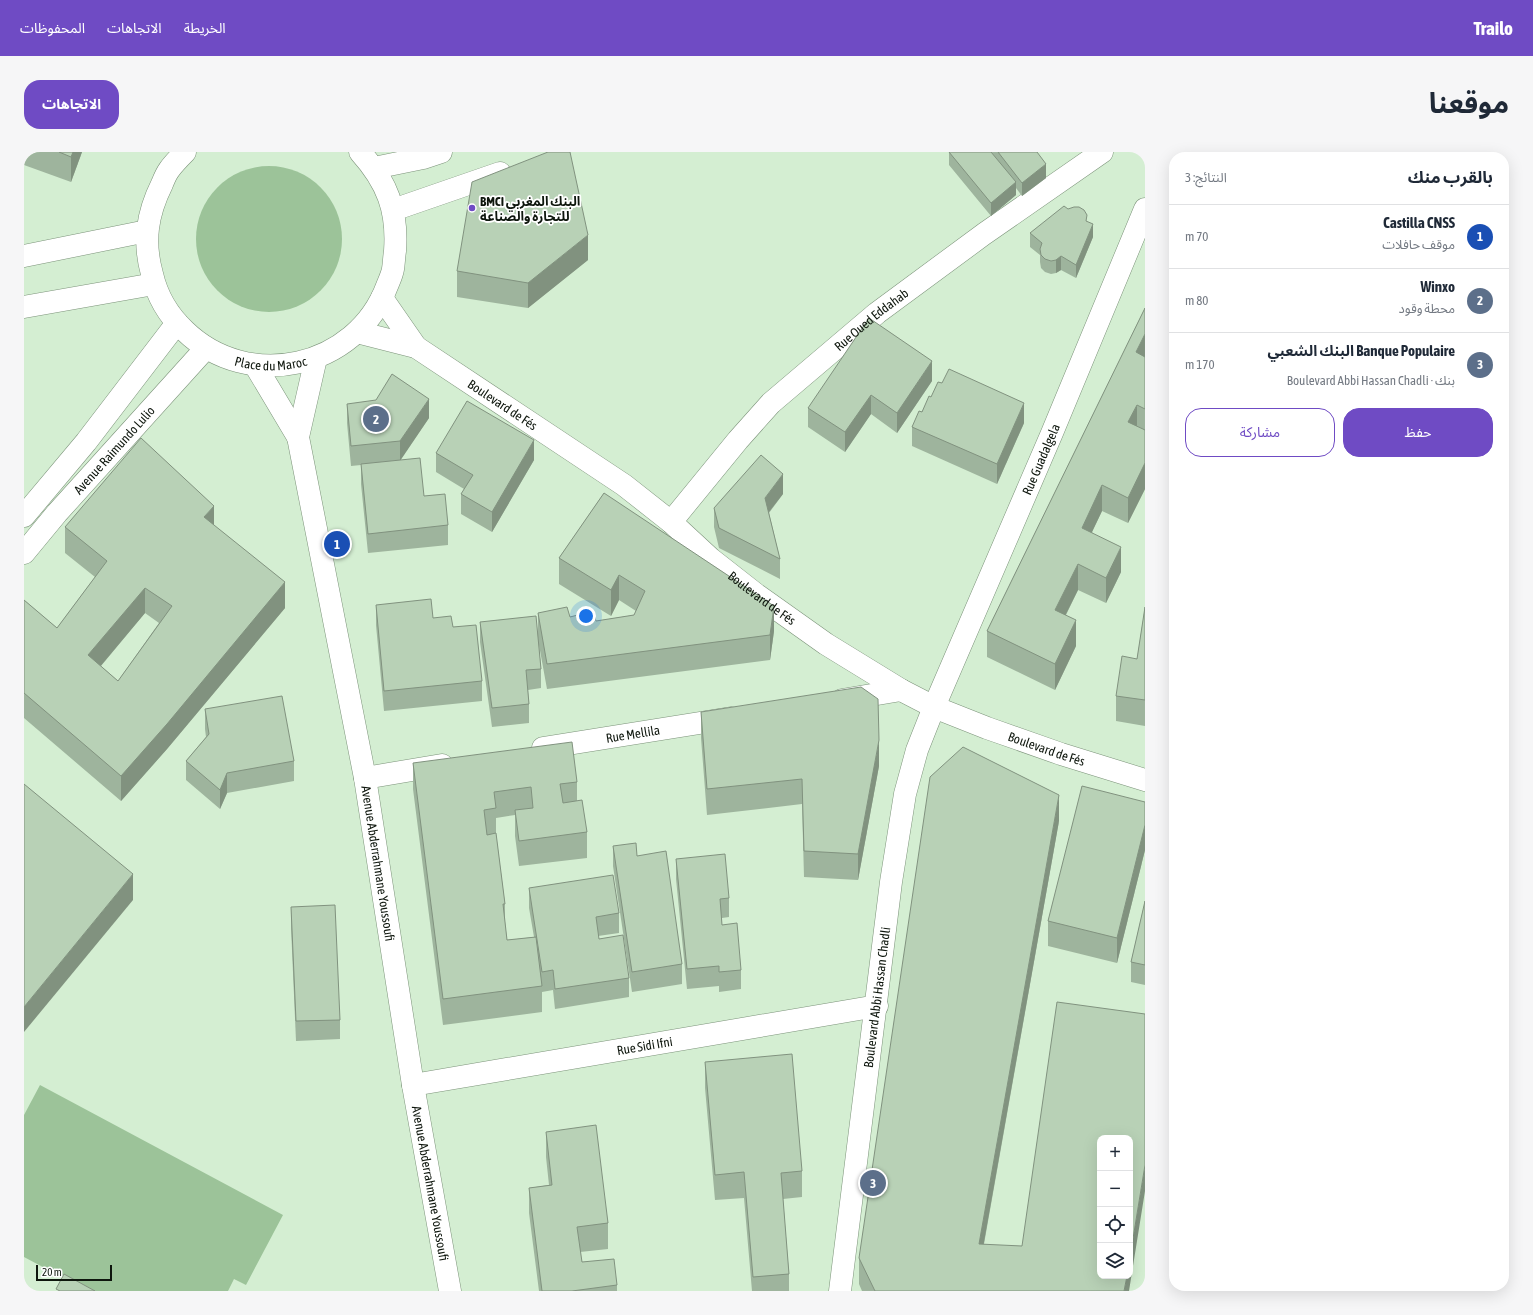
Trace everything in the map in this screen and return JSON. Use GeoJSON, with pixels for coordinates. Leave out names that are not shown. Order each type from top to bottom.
{"type":"FeatureCollection","features":[{"type":"Feature","properties":{"kind":"street","name":"Place du Maroc"},"geometry":{"type":"LineString","coordinates":[[185,152],[168,171],[154,200],[147,232],[148,258],[154,284],[164,305],[177,323],[191,337],[206,348],[230,359],[255,365],[286,365],[316,358],[338,347],[357,332],[371,316],[382,298],[393,270],[396,242],[393,210],[385,188],[367,160]]}},
{"type":"Feature","properties":{"kind":"street"},"geometry":{"type":"LineString","coordinates":[[367,160],[423,158],[441,152]]}},
{"type":"Feature","properties":{"kind":"street","name":"Rue Oued Eddahab"},"geometry":{"type":"LineString","coordinates":[[671,522],[738,440],[771,403],[877,313],[990,230],[1102,152]]}},
{"type":"Feature","properties":{"kind":"street"},"geometry":{"type":"LineString","coordinates":[[393,210],[518,167]]}},
{"type":"Feature","properties":{"kind":"street","name":"Rue Guadalgela"},"geometry":{"type":"LineString","coordinates":[[934,707],[1052,433],[1145,209]]}},
{"type":"Feature","properties":{"kind":"street"},"geometry":{"type":"LineString","coordinates":[[24,256],[147,232]]}},
{"type":"Feature","properties":{"kind":"street"},"geometry":{"type":"LineString","coordinates":[[24,307],[154,284]]}},
{"type":"Feature","properties":{"kind":"street","name":"Boulevard de Fés"},"geometry":{"type":"LineString","coordinates":[[382,298],[416,347]]}},
{"type":"Feature","properties":{"kind":"street","name":"Avenue Raimundo Lulio"},"geometry":{"type":"LineString","coordinates":[[24,516],[86,442],[177,323]]}},
{"type":"Feature","properties":{"kind":"street","name":"Boulevard de Fés"},"geometry":{"type":"LineString","coordinates":[[357,332],[416,347],[624,485],[671,522],[711,559],[758,595],[826,644],[901,690],[934,707],[987,728],[1061,754],[1145,780]]}},
{"type":"Feature","properties":{"kind":"street","name":"Avenue Raimundo Lulio"},"geometry":{"type":"LineString","coordinates":[[24,553],[206,348]]}},
{"type":"Feature","properties":{"kind":"street","name":"Avenue Abderrahmane Youssoufi"},"geometry":{"type":"LineString","coordinates":[[298,437],[316,358]]}},
{"type":"Feature","properties":{"kind":"street","name":"Avenue Abderrahmane Youssoufi"},"geometry":{"type":"LineString","coordinates":[[255,365],[298,437],[365,778],[413,1085],[450,1291]]}},
{"type":"Feature","properties":{"kind":"street"},"geometry":{"type":"LineString","coordinates":[[824,703],[901,690]]}},
{"type":"Feature","properties":{"kind":"street","name":"Boulevard Abbi Hassan Chadli"},"geometry":{"type":"LineString","coordinates":[[840,1291],[891,882],[905,794],[918,750],[934,707]]}},
{"type":"Feature","properties":{"kind":"street","name":"Rue Mellila"},"geometry":{"type":"LineString","coordinates":[[522,752],[747,715]]}},
{"type":"Feature","properties":{"kind":"street"},"geometry":{"type":"LineString","coordinates":[[365,778],[459,762]]}},
{"type":"Feature","properties":{"kind":"street","name":"Rue Sidi Ifni"},"geometry":{"type":"LineString","coordinates":[[413,1085],[876,1006]]}},
{"type":"Feature","properties":{"kind":"green space"},"geometry":{"type":"Polygon","coordinates":[[[269,166],[290,169],[297,172],[315,183],[325,193],[339,218],[342,239],[339,260],[336,267],[325,285],[315,295],[290,309],[269,312],[248,309],[241,306],[223,295],[213,285],[199,260],[196,239],[199,218],[202,211],[213,193],[223,183],[248,169],[269,166]]]}},
{"type":"Feature","properties":{"kind":"green space"},"geometry":{"type":"Polygon","coordinates":[[[40,1085],[283,1215],[246,1285],[234,1279],[228,1291],[88,1291],[24,1257],[24,1115],[40,1085]]]}},
{"type":"Feature","properties":{"kind":"building"},"geometry":{"type":"Polygon","coordinates":[[[59,152],[73,152],[71,157],[59,152]]]}},
{"type":"Feature","properties":{"kind":"building"},"geometry":{"type":"Polygon","coordinates":[[[548,152],[570,152],[588,235],[528,283],[457,271],[472,182],[548,152]]]}},
{"type":"Feature","properties":{"kind":"building"},"geometry":{"type":"Polygon","coordinates":[[[949,152],[991,152],[1016,182],[991,203],[949,152]]]}},
{"type":"Feature","properties":{"kind":"building"},"geometry":{"type":"Polygon","coordinates":[[[998,152],[1037,152],[1046,164],[1022,183],[998,152]]]}},
{"type":"Feature","properties":{"kind":"building"},"geometry":{"type":"Polygon","coordinates":[[[1064,206],[1068,209],[1079,207],[1084,210],[1087,215],[1086,221],[1093,224],[1076,265],[1061,256],[1056,260],[1051,261],[1045,259],[1041,255],[1040,249],[1042,243],[1030,233],[1064,206]]]}},
{"type":"Feature","properties":{"kind":"building"},"geometry":{"type":"Polygon","coordinates":[[[1145,308],[1145,334],[1136,352],[1145,357],[1145,409],[1137,405],[1128,422],[1145,430],[1145,463],[1128,498],[1102,485],[1082,528],[1121,547],[1106,578],[1078,564],[1055,610],[1076,620],[1055,664],[987,631],[1145,308]]]}},
{"type":"Feature","properties":{"kind":"building"},"geometry":{"type":"Polygon","coordinates":[[[869,318],[932,361],[897,413],[871,395],[845,432],[808,408],[869,318]]]}},
{"type":"Feature","properties":{"kind":"building"},"geometry":{"type":"Polygon","coordinates":[[[949,369],[1024,403],[997,464],[912,427],[919,411],[922,412],[929,396],[931,397],[938,382],[942,383],[949,369]]]}},
{"type":"Feature","properties":{"kind":"building"},"geometry":{"type":"Polygon","coordinates":[[[392,374],[429,399],[400,441],[351,446],[347,404],[376,400],[392,374]]]}},
{"type":"Feature","properties":{"kind":"building"},"geometry":{"type":"Polygon","coordinates":[[[467,401],[534,440],[492,512],[461,494],[473,475],[436,453],[467,401]]]}},
{"type":"Feature","properties":{"kind":"building"},"geometry":{"type":"Polygon","coordinates":[[[141,438],[214,506],[204,517],[285,582],[167,724],[121,776],[24,693],[24,600],[57,628],[107,561],[65,527],[141,438]],[[145,588],[88,655],[118,681],[172,606],[145,588]]]}},
{"type":"Feature","properties":{"kind":"building"},"geometry":{"type":"Polygon","coordinates":[[[761,455],[783,474],[765,498],[780,559],[719,528],[714,508],[761,455]]]}},
{"type":"Feature","properties":{"kind":"building"},"geometry":{"type":"Polygon","coordinates":[[[420,458],[424,496],[445,494],[448,525],[368,534],[361,464],[420,458]]]}},
{"type":"Feature","properties":{"kind":"building"},"geometry":{"type":"Polygon","coordinates":[[[604,493],[774,606],[770,635],[547,664],[538,613],[567,607],[570,617],[593,611],[596,621],[634,615],[645,591],[619,575],[611,590],[559,558],[604,493]]]}},
{"type":"Feature","properties":{"kind":"building"},"geometry":{"type":"Polygon","coordinates":[[[431,599],[433,618],[451,616],[453,627],[476,625],[482,681],[384,691],[376,605],[431,599]]]}},
{"type":"Feature","properties":{"kind":"building"},"geometry":{"type":"Polygon","coordinates":[[[1145,607],[1145,700],[1116,696],[1122,656],[1137,659],[1145,607]]]}},
{"type":"Feature","properties":{"kind":"building"},"geometry":{"type":"Polygon","coordinates":[[[536,616],[541,669],[526,670],[529,704],[492,708],[480,622],[536,616]]]}},
{"type":"Feature","properties":{"kind":"building"},"geometry":{"type":"Polygon","coordinates":[[[861,687],[878,699],[879,740],[858,854],[804,851],[802,779],[707,789],[701,712],[861,687]]]}},
{"type":"Feature","properties":{"kind":"building"},"geometry":{"type":"Polygon","coordinates":[[[282,696],[294,761],[227,773],[220,790],[186,761],[209,734],[205,709],[282,696]]]}},
{"type":"Feature","properties":{"kind":"building"},"geometry":{"type":"Polygon","coordinates":[[[572,742],[577,782],[560,784],[563,803],[582,800],[587,832],[519,841],[515,810],[533,808],[531,787],[494,792],[496,808],[484,810],[487,835],[496,833],[505,904],[503,904],[507,940],[536,937],[542,986],[443,999],[413,763],[572,742]]]}},
{"type":"Feature","properties":{"kind":"building"},"geometry":{"type":"Polygon","coordinates":[[[963,747],[1059,795],[979,1244],[1022,1246],[1057,1002],[1145,1014],[1145,1165],[1133,1239],[1133,1135],[1097,1135],[1097,1279],[1126,1279],[1124,1291],[875,1291],[859,1258],[930,777],[963,747]]]}},
{"type":"Feature","properties":{"kind":"building"},"geometry":{"type":"Polygon","coordinates":[[[24,784],[133,874],[24,1007],[24,784]]]}},
{"type":"Feature","properties":{"kind":"building"},"geometry":{"type":"Polygon","coordinates":[[[1082,786],[1145,802],[1145,825],[1117,938],[1048,921],[1082,786]]]}},
{"type":"Feature","properties":{"kind":"building"},"geometry":{"type":"Polygon","coordinates":[[[636,843],[637,856],[666,851],[682,964],[632,972],[613,846],[636,843]]]}},
{"type":"Feature","properties":{"kind":"building"},"geometry":{"type":"Polygon","coordinates":[[[725,854],[729,898],[720,899],[722,925],[737,923],[741,970],[719,972],[719,966],[687,969],[676,859],[725,854]]]}},
{"type":"Feature","properties":{"kind":"building"},"geometry":{"type":"Polygon","coordinates":[[[613,875],[619,913],[596,917],[599,939],[623,935],[629,978],[555,989],[553,970],[542,972],[529,888],[613,875]]]}},
{"type":"Feature","properties":{"kind":"building"},"geometry":{"type":"Polygon","coordinates":[[[1145,901],[1145,965],[1131,962],[1145,901]]]}},
{"type":"Feature","properties":{"kind":"building"},"geometry":{"type":"Polygon","coordinates":[[[335,905],[340,1020],[296,1021],[291,907],[335,905]]]}},
{"type":"Feature","properties":{"kind":"building"},"geometry":{"type":"Polygon","coordinates":[[[792,1054],[802,1171],[781,1173],[789,1274],[753,1277],[744,1172],[715,1175],[705,1062],[792,1054]]]}},
{"type":"Feature","properties":{"kind":"building"},"geometry":{"type":"Polygon","coordinates":[[[596,1125],[608,1223],[577,1227],[582,1262],[614,1259],[617,1285],[572,1291],[542,1291],[529,1188],[552,1185],[546,1132],[596,1125]]]}},
{"type":"Feature","properties":{"kind":"building"},"geometry":{"type":"Polygon","coordinates":[[[64,1274],[95,1291],[60,1291],[56,1289],[64,1274]]]}},
{"type":"Feature","properties":{"kind":"place","name":"BMCI البنك المغربي للتجارة والصناعة"},"geometry":{"type":"Point","coordinates":[472,208]}},
{"type":"Feature","properties":{"kind":"place","name":"Winxo"},"geometry":{"type":"Point","coordinates":[376,419]}},
{"type":"Feature","properties":{"kind":"place","name":"Castilla CNSS"},"geometry":{"type":"Point","coordinates":[337,544]}},
{"type":"Feature","properties":{"kind":"place","name":"Banque Populaire البنك الشعبي"},"geometry":{"type":"Point","coordinates":[873,1183]}}]}
